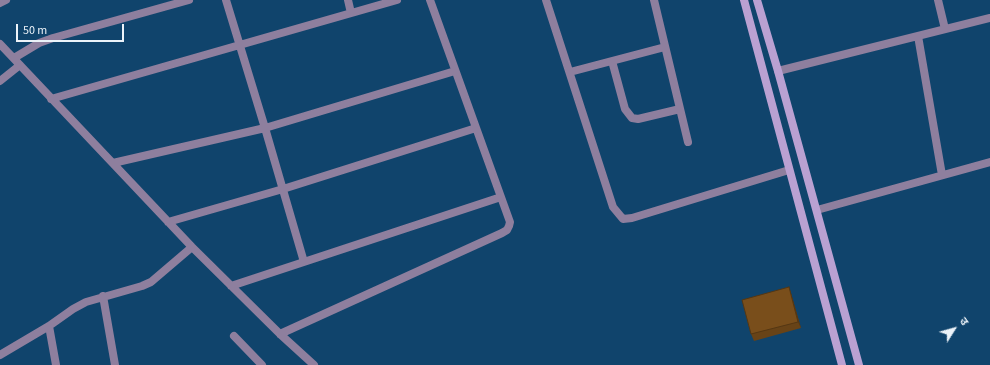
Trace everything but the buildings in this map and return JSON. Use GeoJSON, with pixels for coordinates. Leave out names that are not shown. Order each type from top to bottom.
{"type":"FeatureCollection","features":[{"type":"Feature","properties":{"kind":"main road"},"geometry":{"type":"LineString","coordinates":[[744,0],[842,365]]}},
{"type":"Feature","properties":{"kind":"main road"},"geometry":{"type":"LineString","coordinates":[[757,0],[817,210],[859,365]]}},
{"type":"Feature","properties":{"kind":"street"},"geometry":{"type":"LineString","coordinates":[[0,3],[6,0]]}},
{"type":"Feature","properties":{"kind":"street"},"geometry":{"type":"LineString","coordinates":[[14,58],[39,43],[53,38],[189,0]]}},
{"type":"Feature","properties":{"kind":"street"},"geometry":{"type":"LineString","coordinates":[[226,0],[304,262]]}},
{"type":"Feature","properties":{"kind":"street"},"geometry":{"type":"LineString","coordinates":[[348,0],[351,13]]}},
{"type":"Feature","properties":{"kind":"street"},"geometry":{"type":"LineString","coordinates":[[51,99],[397,0]]}},
{"type":"Feature","properties":{"kind":"street"},"geometry":{"type":"LineString","coordinates":[[280,334],[507,230],[510,222],[430,0]]}},
{"type":"Feature","properties":{"kind":"street"},"geometry":{"type":"LineString","coordinates":[[546,0],[613,206],[623,219],[632,218],[789,170]]}},
{"type":"Feature","properties":{"kind":"street"},"geometry":{"type":"LineString","coordinates":[[654,0],[688,142]]}},
{"type":"Feature","properties":{"kind":"street"},"geometry":{"type":"LineString","coordinates":[[938,0],[945,29]]}},
{"type":"Feature","properties":{"kind":"street"},"geometry":{"type":"LineString","coordinates":[[778,71],[990,18]]}},
{"type":"Feature","properties":{"kind":"street"},"geometry":{"type":"LineString","coordinates":[[918,36],[942,175]]}},
{"type":"Feature","properties":{"kind":"street"},"geometry":{"type":"LineString","coordinates":[[0,44],[192,247],[280,334],[314,365]]}},
{"type":"Feature","properties":{"kind":"street"},"geometry":{"type":"LineString","coordinates":[[570,72],[665,47]]}},
{"type":"Feature","properties":{"kind":"street"},"geometry":{"type":"LineString","coordinates":[[612,61],[625,110],[632,118],[638,119],[680,109]]}},
{"type":"Feature","properties":{"kind":"street"},"geometry":{"type":"LineString","coordinates":[[0,81],[20,65]]}},
{"type":"Feature","properties":{"kind":"street"},"geometry":{"type":"LineString","coordinates":[[113,163],[265,128],[455,72]]}},
{"type":"Feature","properties":{"kind":"street"},"geometry":{"type":"LineString","coordinates":[[168,222],[283,189],[476,128]]}},
{"type":"Feature","properties":{"kind":"street"},"geometry":{"type":"LineString","coordinates":[[817,210],[990,162]]}},
{"type":"Feature","properties":{"kind":"street"},"geometry":{"type":"LineString","coordinates":[[231,286],[501,197]]}},
{"type":"Feature","properties":{"kind":"street"},"geometry":{"type":"LineString","coordinates":[[0,355],[86,302],[151,282],[192,247]]}},
{"type":"Feature","properties":{"kind":"street"},"geometry":{"type":"LineString","coordinates":[[103,296],[115,365]]}},
{"type":"Feature","properties":{"kind":"street"},"geometry":{"type":"LineString","coordinates":[[49,326],[56,365]]}},
{"type":"Feature","properties":{"kind":"street"},"geometry":{"type":"LineString","coordinates":[[234,336],[262,365]]}}]}
